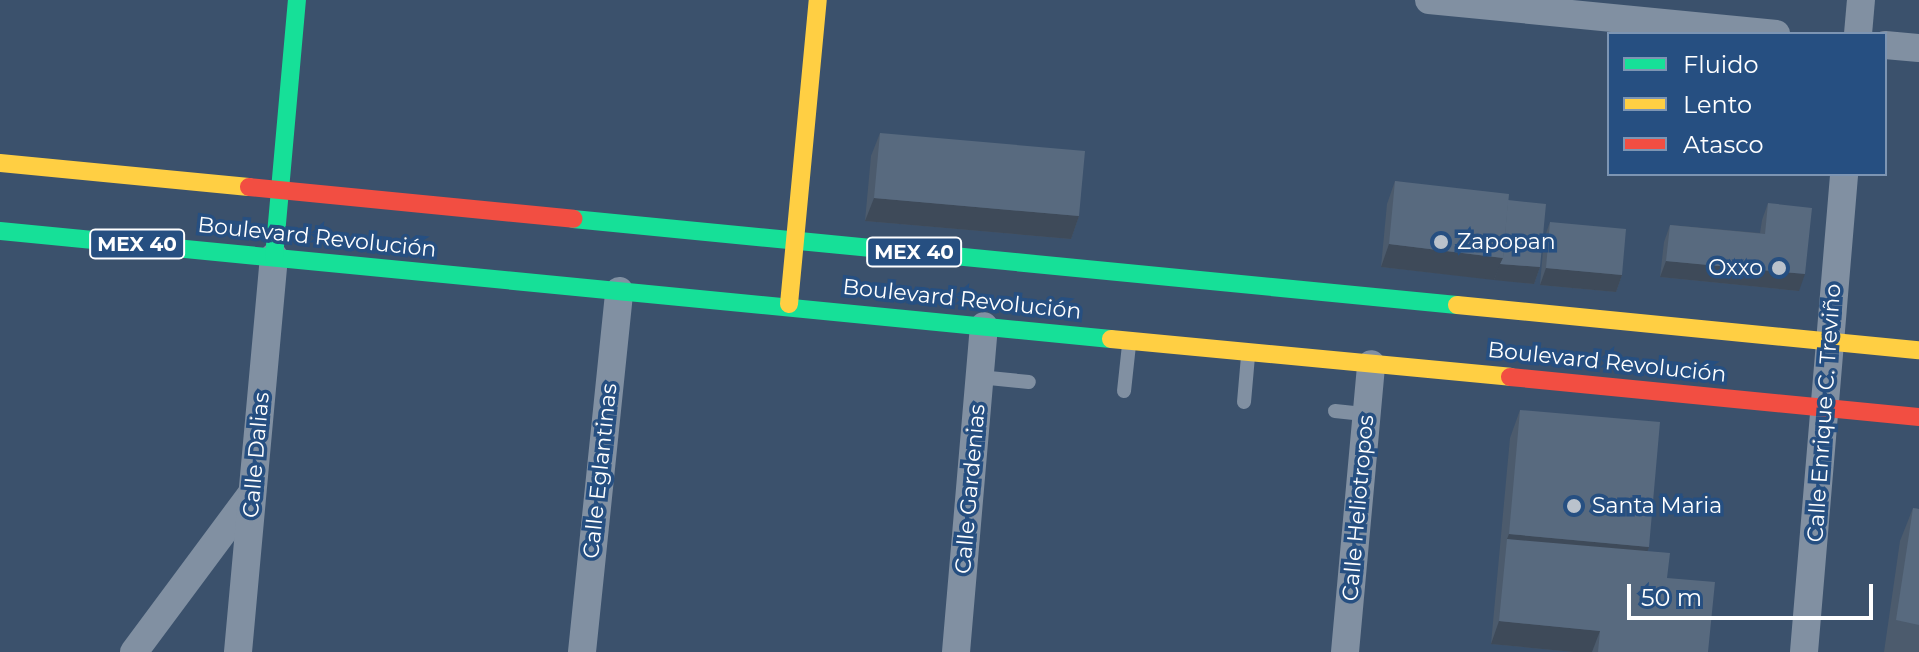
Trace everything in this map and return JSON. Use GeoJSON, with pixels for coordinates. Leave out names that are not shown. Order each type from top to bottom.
{"type":"FeatureCollection","features":[{"type":"Feature","properties":{"kind":"main road"},"geometry":{"type":"LineString","coordinates":[[274,257],[297,0]]}},
{"type":"Feature","properties":{"kind":"main road"},"geometry":{"type":"LineString","coordinates":[[789,304],[818,0]]}},
{"type":"Feature","properties":{"kind":"main road","name":"MEX 40"},"geometry":{"type":"LineString","coordinates":[[0,163],[1919,350]]}},
{"type":"Feature","properties":{"kind":"main road","name":"Boulevard Revolución"},"geometry":{"type":"LineString","coordinates":[[0,231],[619,291],[789,304],[984,326],[1919,417]]}},
{"type":"Feature","properties":{"kind":"street"},"geometry":{"type":"LineString","coordinates":[[1429,0],[1756,32]]}},
{"type":"Feature","properties":{"kind":"street"},"geometry":{"type":"LineString","coordinates":[[1858,32],[1861,0]]}},
{"type":"Feature","properties":{"kind":"street"},"geometry":{"type":"LineString","coordinates":[[1887,45],[1919,48]]}},
{"type":"Feature","properties":{"kind":"street","name":"Calle Enrique C. Treviño"},"geometry":{"type":"LineString","coordinates":[[1804,652],[1827,408],[1828,342],[1844,176]]}},
{"type":"Feature","properties":{"kind":"street","name":"Calle Dalias"},"geometry":{"type":"LineString","coordinates":[[238,652],[274,257]]}},
{"type":"Feature","properties":{"kind":"street","name":"Calle Eglantinas"},"geometry":{"type":"LineString","coordinates":[[582,652],[619,291]]}},
{"type":"Feature","properties":{"kind":"street","name":"Calle Gardenias"},"geometry":{"type":"LineString","coordinates":[[956,652],[984,326]]}},
{"type":"Feature","properties":{"kind":"street","name":"Calle Heliotropos"},"geometry":{"type":"LineString","coordinates":[[1345,652],[1371,364]]}},
{"type":"Feature","properties":{"kind":"street"},"geometry":{"type":"LineString","coordinates":[[134,652],[253,492]]}},
{"type":"Feature","properties":{"kind":"lane"},"geometry":{"type":"LineString","coordinates":[[1124,391],[1130,340]]}},
{"type":"Feature","properties":{"kind":"lane"},"geometry":{"type":"LineString","coordinates":[[1244,402],[1248,352]]}},
{"type":"Feature","properties":{"kind":"lane"},"geometry":{"type":"LineString","coordinates":[[979,377],[1029,382]]}},
{"type":"Feature","properties":{"kind":"lane"},"geometry":{"type":"LineString","coordinates":[[1335,411],[1366,414]]}},
{"type":"Feature","properties":{"kind":"building"},"geometry":{"type":"Polygon","coordinates":[[[880,133],[1085,151],[1079,216],[874,198],[880,133]]]}},
{"type":"Feature","properties":{"kind":"building"},"geometry":{"type":"Polygon","coordinates":[[[1395,181],[1509,194],[1503,258],[1389,244],[1395,181]]]}},
{"type":"Feature","properties":{"kind":"building"},"geometry":{"type":"Polygon","coordinates":[[[1508,200],[1546,204],[1540,267],[1500,264],[1508,200]]]}},
{"type":"Feature","properties":{"kind":"building"},"geometry":{"type":"Polygon","coordinates":[[[1768,203],[1812,208],[1805,274],[1666,261],[1670,225],[1765,234],[1768,203]]]}},
{"type":"Feature","properties":{"kind":"building"},"geometry":{"type":"Polygon","coordinates":[[[1550,222],[1626,229],[1622,275],[1546,268],[1550,222]]]}},
{"type":"Feature","properties":{"kind":"building","name":"Santa Maria"},"geometry":{"type":"Polygon","coordinates":[[[1520,410],[1660,422],[1649,547],[1509,534],[1520,410]]]}},
{"type":"Feature","properties":{"kind":"building"},"geometry":{"type":"Polygon","coordinates":[[[1913,508],[1919,509],[1919,625],[1896,620],[1913,508]]]}},
{"type":"Feature","properties":{"kind":"building"},"geometry":{"type":"Polygon","coordinates":[[[1507,539],[1670,553],[1667,578],[1715,582],[1708,652],[1598,652],[1600,631],[1499,621],[1507,539]]]}},
{"type":"Feature","properties":{"kind":"traffic: fast"},"geometry":{"type":"LineString","coordinates":[[274,257],[297,0]]}},
{"type":"Feature","properties":{"kind":"traffic: fast"},"geometry":{"type":"LineString","coordinates":[[573,219],[1457,305]]}},
{"type":"Feature","properties":{"kind":"traffic: fast"},"geometry":{"type":"LineString","coordinates":[[0,231],[1111,339]]}},
{"type":"Feature","properties":{"kind":"traffic: slow"},"geometry":{"type":"LineString","coordinates":[[789,304],[818,0]]}},
{"type":"Feature","properties":{"kind":"traffic: slow"},"geometry":{"type":"LineString","coordinates":[[0,163],[249,187]]}},
{"type":"Feature","properties":{"kind":"traffic: slow"},"geometry":{"type":"LineString","coordinates":[[1457,305],[1919,350]]}},
{"type":"Feature","properties":{"kind":"traffic: slow"},"geometry":{"type":"LineString","coordinates":[[1111,339],[1510,377]]}},
{"type":"Feature","properties":{"kind":"traffic: jam"},"geometry":{"type":"LineString","coordinates":[[249,187],[573,219]]}},
{"type":"Feature","properties":{"kind":"traffic: jam"},"geometry":{"type":"LineString","coordinates":[[1510,377],[1919,417]]}},
{"type":"Feature","properties":{"kind":"place","name":"Zapopan"},"geometry":{"type":"Point","coordinates":[1441,242]}},
{"type":"Feature","properties":{"kind":"place","name":"Oxxo"},"geometry":{"type":"Point","coordinates":[1779,268]}},
{"type":"Feature","properties":{"kind":"place","name":"Santa Maria"},"geometry":{"type":"Point","coordinates":[1574,506]}}]}
